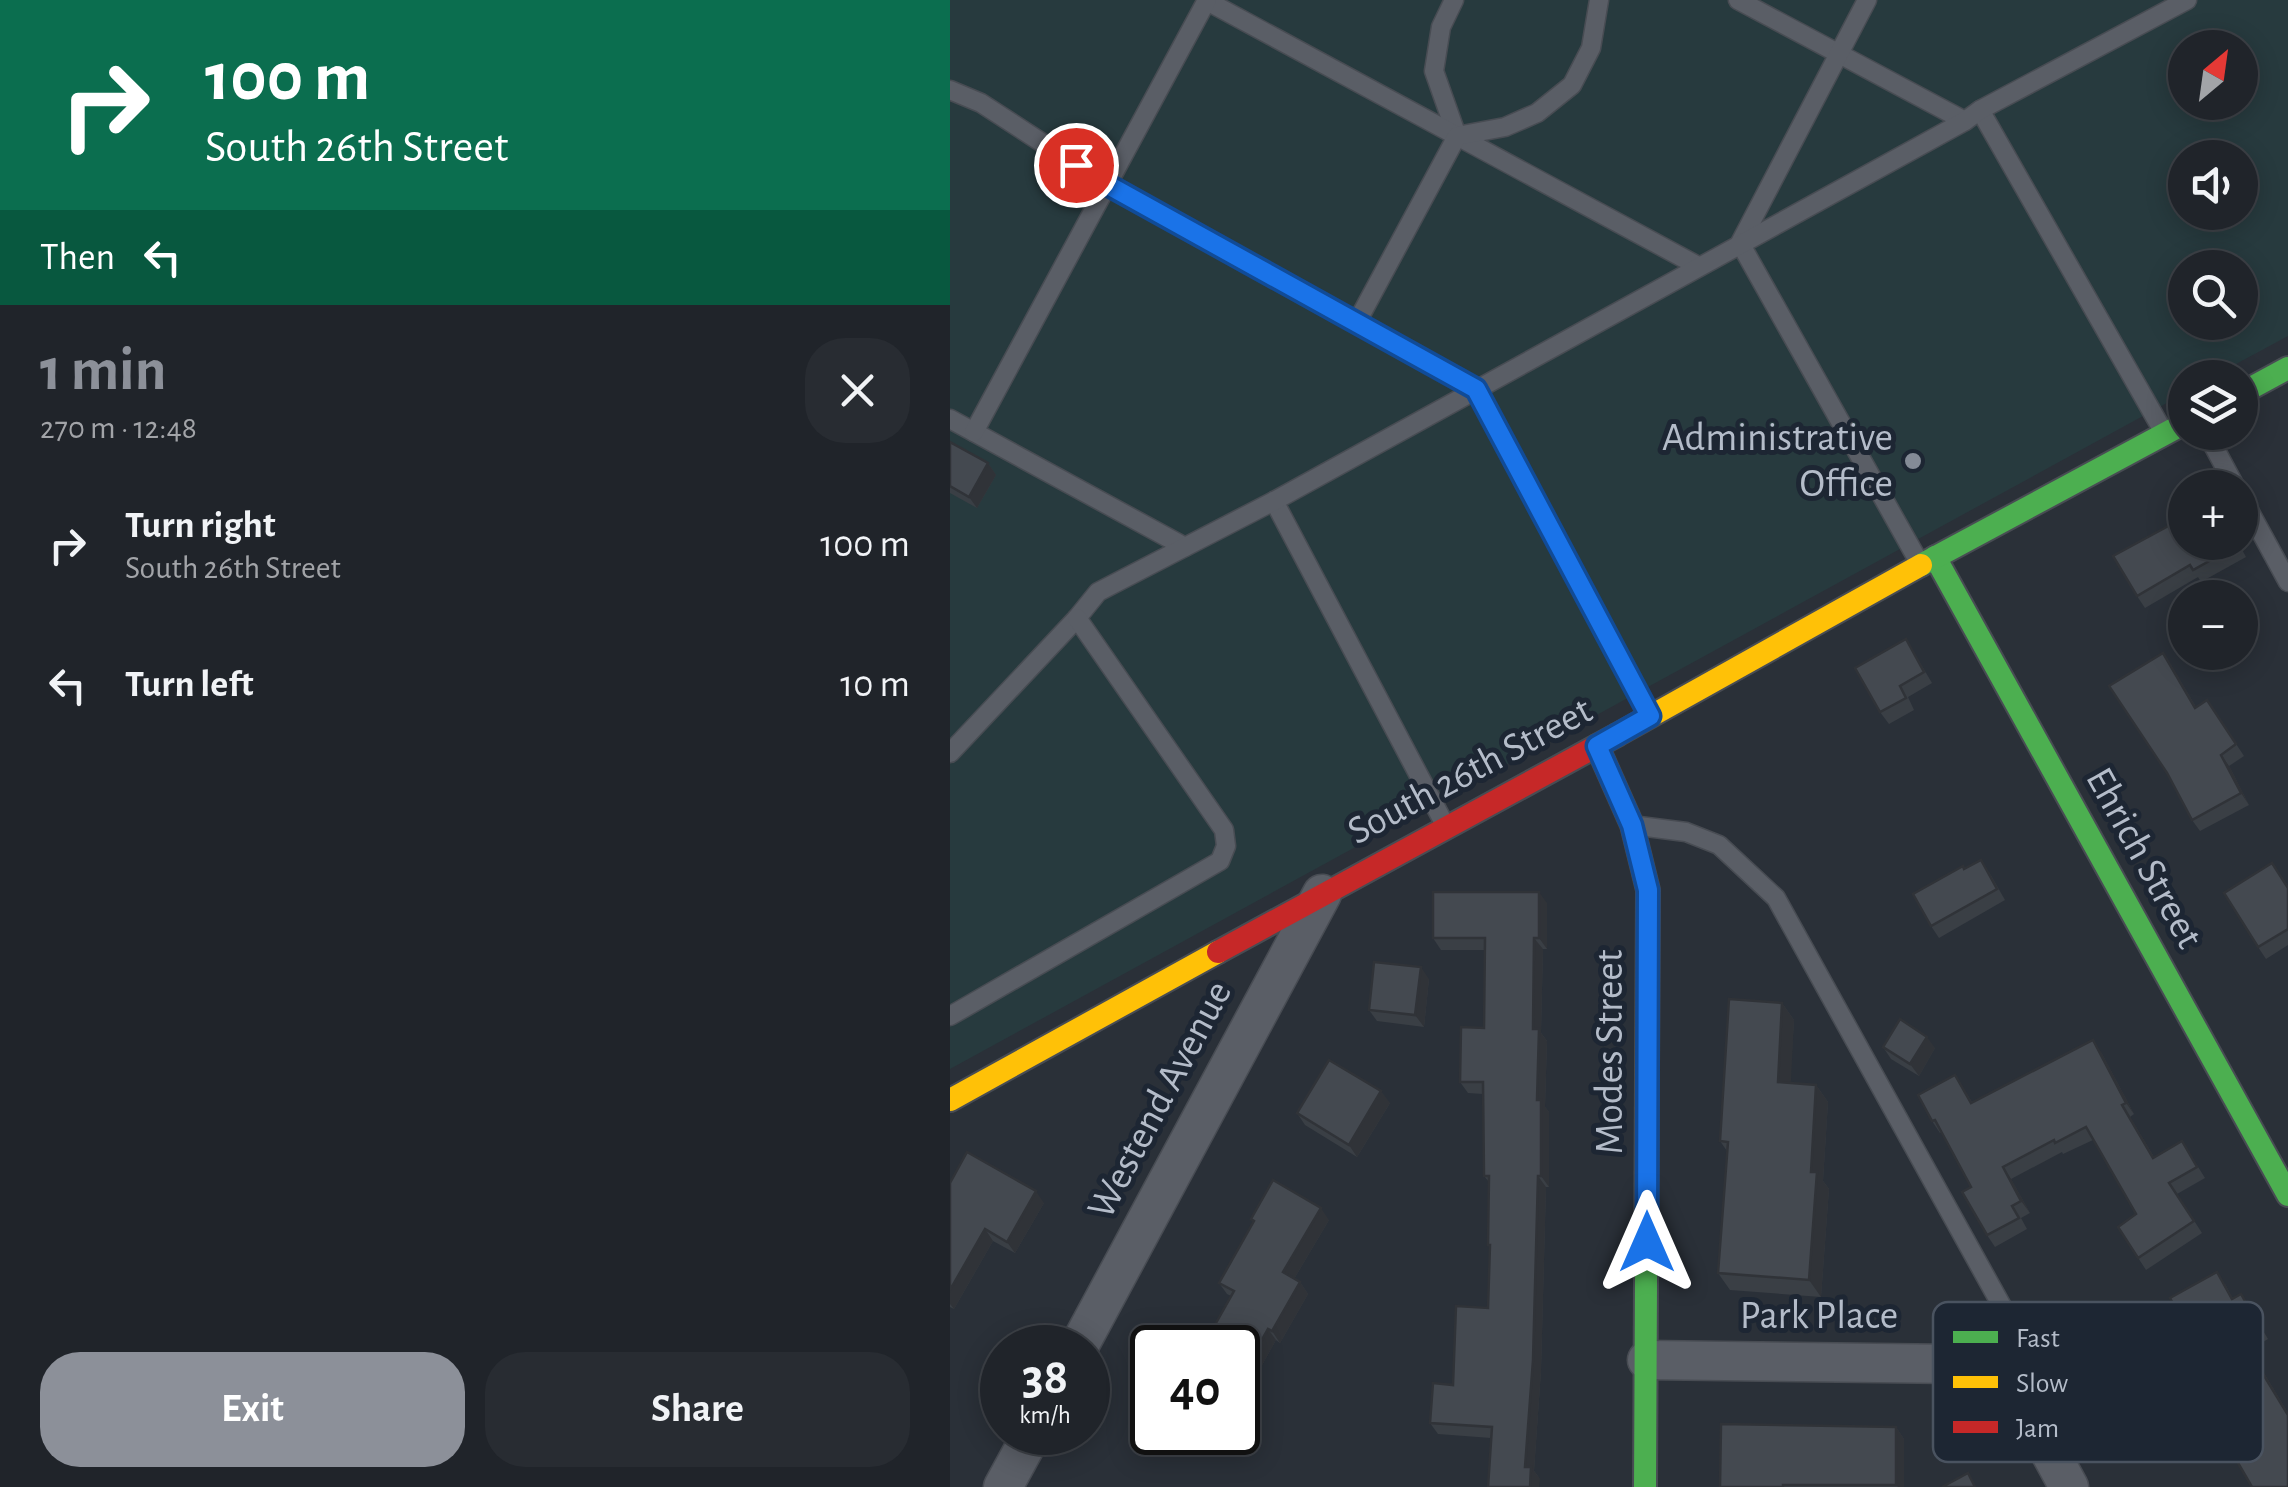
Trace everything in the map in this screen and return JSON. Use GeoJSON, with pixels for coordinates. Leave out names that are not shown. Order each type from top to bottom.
{"type":"FeatureCollection","features":[{"type":"Feature","properties":{"kind":"street"},"geometry":{"type":"LineString","coordinates":[[2258,384],[2288,368]]}},
{"type":"Feature","properties":{"kind":"street","name":"South 26th Street"},"geometry":{"type":"LineString","coordinates":[[950,1100],[2168,432]]}},
{"type":"Feature","properties":{"kind":"street","name":"Ehrich Street"},"geometry":{"type":"LineString","coordinates":[[1928,561],[2288,1195]]}},
{"type":"Feature","properties":{"kind":"street","name":"Modes Street"},"geometry":{"type":"LineString","coordinates":[[1597,746],[1632,825],[1648,890],[1644,1487]]}},
{"type":"Feature","properties":{"kind":"street","name":"Westend Avenue"},"geometry":{"type":"LineString","coordinates":[[1090,1325],[1322,894]]}},
{"type":"Feature","properties":{"kind":"street","name":"Park Place"},"geometry":{"type":"LineString","coordinates":[[1647,1360],[1933,1363]]}},
{"type":"Feature","properties":{"kind":"street"},"geometry":{"type":"LineString","coordinates":[[1003,1487],[1020,1455]]}},
{"type":"Feature","properties":{"kind":"street"},"geometry":{"type":"LineString","coordinates":[[2055,1462],[2069,1487]]}},
{"type":"Feature","properties":{"kind":"lane"},"geometry":{"type":"LineString","coordinates":[[974,432],[1207,0],[1698,266]]}},
{"type":"Feature","properties":{"kind":"lane"},"geometry":{"type":"LineString","coordinates":[[1357,322],[1456,136],[1434,72],[1441,27],[1454,0]]}},
{"type":"Feature","properties":{"kind":"lane"},"geometry":{"type":"LineString","coordinates":[[1456,136],[1505,127],[1537,113],[1572,85],[1591,48],[1599,0]]}},
{"type":"Feature","properties":{"kind":"lane"},"geometry":{"type":"LineString","coordinates":[[1738,0],[1839,54],[1972,115],[2168,417]]}},
{"type":"Feature","properties":{"kind":"lane"},"geometry":{"type":"LineString","coordinates":[[1740,242],[1867,0]]}},
{"type":"Feature","properties":{"kind":"lane"},"geometry":{"type":"LineString","coordinates":[[950,754],[1098,592],[1274,500],[2188,0]]}},
{"type":"Feature","properties":{"kind":"lane"},"geometry":{"type":"LineString","coordinates":[[950,90],[981,103],[1108,185],[1476,389],[1650,716]]}},
{"type":"Feature","properties":{"kind":"lane"},"geometry":{"type":"LineString","coordinates":[[1740,242],[1928,561]]}},
{"type":"Feature","properties":{"kind":"lane"},"geometry":{"type":"LineString","coordinates":[[950,419],[1186,547]]}},
{"type":"Feature","properties":{"kind":"lane"},"geometry":{"type":"LineString","coordinates":[[1274,500],[1446,828]]}},
{"type":"Feature","properties":{"kind":"lane"},"geometry":{"type":"LineString","coordinates":[[2258,527],[2288,582]]}},
{"type":"Feature","properties":{"kind":"lane"},"geometry":{"type":"LineString","coordinates":[[950,1016],[1220,861],[1226,846],[1224,830],[1077,618]]}},
{"type":"Feature","properties":{"kind":"lane"},"geometry":{"type":"LineString","coordinates":[[1632,825],[1686,832],[1719,845],[1776,898],[2000,1302]]}},
{"type":"Feature","properties":{"kind":"green space"},"geometry":{"type":"Polygon","coordinates":[[[950,0],[2288,0],[2288,336],[2244,360],[2168,360],[2168,402],[950,1069],[950,0]]]}},
{"type":"Feature","properties":{"kind":"building"},"geometry":{"type":"Polygon","coordinates":[[[950,442],[988,463],[969,497],[950,486],[950,442]]]}},
{"type":"Feature","properties":{"kind":"building"},"geometry":{"type":"Polygon","coordinates":[[[2168,526],[2168,560],[2211,560],[2193,570],[2190,565],[2137,596],[2113,556],[2168,526]]]}},
{"type":"Feature","properties":{"kind":"building"},"geometry":{"type":"Polygon","coordinates":[[[1906,639],[1924,672],[1900,686],[1906,698],[1880,712],[1855,668],[1906,639]]]}},
{"type":"Feature","properties":{"kind":"building"},"geometry":{"type":"Polygon","coordinates":[[[2163,653],[2168,670],[2173,670],[2195,708],[2207,700],[2236,744],[2221,755],[2241,793],[2192,820],[2167,773],[2109,686],[2163,653]]]}},
{"type":"Feature","properties":{"kind":"building"},"geometry":{"type":"Polygon","coordinates":[[[1981,860],[1997,889],[1931,926],[1913,894],[1981,860]]]}},
{"type":"Feature","properties":{"kind":"building"},"geometry":{"type":"Polygon","coordinates":[[[2272,863],[2288,888],[2288,929],[2258,947],[2224,893],[2272,863]]]}},
{"type":"Feature","properties":{"kind":"building"},"geometry":{"type":"Polygon","coordinates":[[[1433,892],[1539,892],[1533,1029],[1539,1029],[1541,1176],[1525,1467],[1531,1467],[1530,1487],[1488,1487],[1492,1427],[1430,1423],[1433,1383],[1453,1385],[1456,1306],[1488,1308],[1490,1245],[1489,1176],[1484,1176],[1483,1082],[1460,1082],[1461,1027],[1484,1028],[1485,938],[1433,938],[1433,892]]]}},
{"type":"Feature","properties":{"kind":"building"},"geometry":{"type":"Polygon","coordinates":[[[1374,962],[1421,967],[1415,1015],[1369,1010],[1374,962]]]}},
{"type":"Feature","properties":{"kind":"building"},"geometry":{"type":"Polygon","coordinates":[[[1729,999],[1782,1003],[1778,1082],[1816,1085],[1811,1172],[1817,1172],[1809,1280],[1718,1273],[1728,1142],[1720,1141],[1729,999]]]}},
{"type":"Feature","properties":{"kind":"building"},"geometry":{"type":"Polygon","coordinates":[[[1900,1019],[1927,1037],[1910,1064],[1883,1047],[1900,1019]]]}},
{"type":"Feature","properties":{"kind":"building"},"geometry":{"type":"Polygon","coordinates":[[[2093,1040],[2126,1103],[2122,1105],[2153,1158],[2182,1141],[2197,1167],[2169,1183],[2194,1221],[2138,1258],[2118,1227],[2136,1214],[2086,1127],[2003,1167],[2021,1201],[2012,1206],[2019,1218],[1987,1235],[1962,1192],[1971,1187],[1918,1095],[1955,1075],[1971,1103],[2093,1040]]]}},
{"type":"Feature","properties":{"kind":"building"},"geometry":{"type":"Polygon","coordinates":[[[1329,1060],[1381,1091],[1349,1145],[1297,1113],[1329,1060]]]}},
{"type":"Feature","properties":{"kind":"building"},"geometry":{"type":"Polygon","coordinates":[[[967,1152],[1036,1191],[1007,1242],[985,1229],[950,1290],[950,1183],[967,1152]]]}},
{"type":"Feature","properties":{"kind":"building"},"geometry":{"type":"Polygon","coordinates":[[[1273,1180],[1321,1208],[1283,1272],[1300,1282],[1272,1331],[1268,1329],[1260,1343],[1260,1325],[1215,1325],[1234,1291],[1219,1283],[1254,1221],[1251,1219],[1273,1180]]]}},
{"type":"Feature","properties":{"kind":"building"},"geometry":{"type":"Polygon","coordinates":[[[2217,1272],[2232,1299],[2241,1294],[2245,1302],[2172,1302],[2170,1298],[2217,1272]]]}},
{"type":"Feature","properties":{"kind":"building"},"geometry":{"type":"Polygon","coordinates":[[[2263,1374],[2288,1415],[2288,1487],[2252,1487],[2238,1462],[2263,1462],[2263,1374]]]}},
{"type":"Feature","properties":{"kind":"building"},"geometry":{"type":"Polygon","coordinates":[[[1721,1424],[1896,1427],[1896,1485],[1720,1487],[1721,1424]]]}},
{"type":"Feature","properties":{"kind":"building"},"geometry":{"type":"Polygon","coordinates":[[[1968,1473],[1975,1487],[1942,1487],[1968,1473]]]}},
{"type":"Feature","properties":{"kind":"traffic: fast"},"geometry":{"type":"LineString","coordinates":[[2258,384],[2288,368]]}},
{"type":"Feature","properties":{"kind":"traffic: fast"},"geometry":{"type":"LineString","coordinates":[[1921,565],[2168,432]]}},
{"type":"Feature","properties":{"kind":"traffic: fast"},"geometry":{"type":"LineString","coordinates":[[1935,557],[2288,1195]]}},
{"type":"Feature","properties":{"kind":"traffic: fast"},"geometry":{"type":"LineString","coordinates":[[1645,1487],[1647,1074]]}},
{"type":"Feature","properties":{"kind":"traffic: slow"},"geometry":{"type":"LineString","coordinates":[[1617,735],[1921,565]]}},
{"type":"Feature","properties":{"kind":"traffic: slow"},"geometry":{"type":"LineString","coordinates":[[950,1100],[1218,952]]}},
{"type":"Feature","properties":{"kind":"traffic: jam"},"geometry":{"type":"LineString","coordinates":[[1218,952],[1617,735]]}},
{"type":"Feature","properties":{"kind":"traffic: jam"},"geometry":{"type":"LineString","coordinates":[[1597,746],[1632,825],[1648,890],[1647,1074]]}},
{"type":"Feature","properties":{"kind":"place","name":"Administrative Office"},"geometry":{"type":"Point","coordinates":[1913,461]}},
{"type":"Feature","properties":{"kind":"route"},"geometry":{"type":"LineString","coordinates":[[1076,165],[1476,389],[1650,716],[1597,746],[1632,825],[1648,890],[1647,1242]]}}]}
